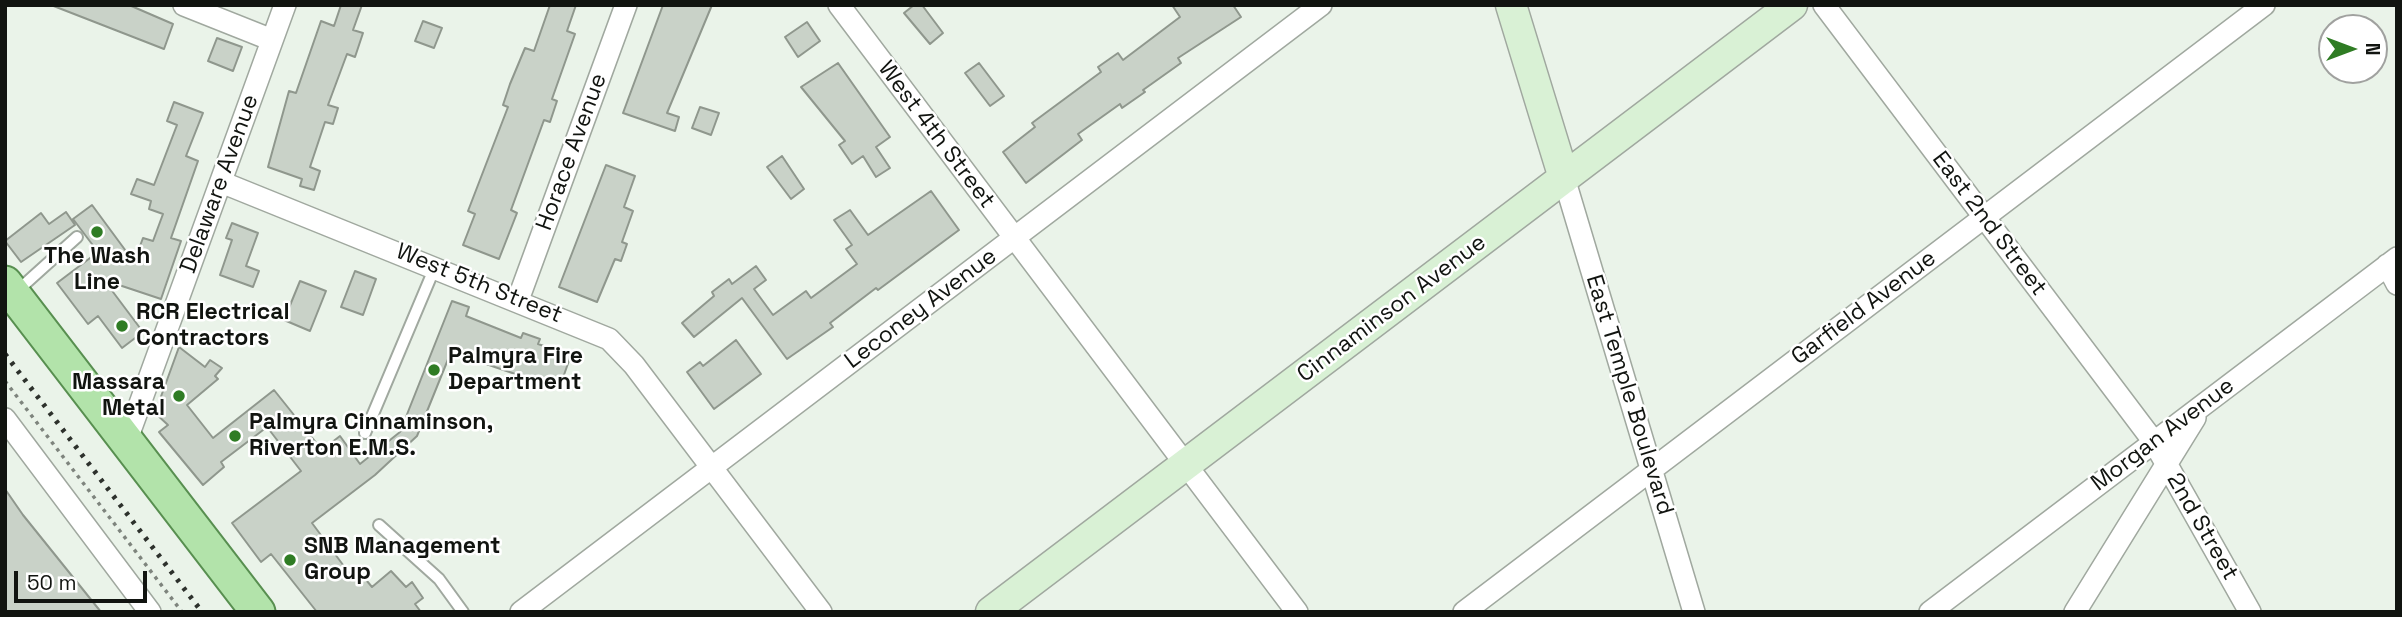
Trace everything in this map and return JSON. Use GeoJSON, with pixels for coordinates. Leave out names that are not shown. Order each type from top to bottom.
{"type":"FeatureCollection","features":[{"type":"Feature","properties":{"kind":"main road"},"geometry":{"type":"LineString","coordinates":[[9,289],[258,612]]}},
{"type":"Feature","properties":{"kind":"street"},"geometry":{"type":"LineString","coordinates":[[184,5],[272,40]]}},
{"type":"Feature","properties":{"kind":"street","name":"Delaware Avenue"},"geometry":{"type":"LineString","coordinates":[[126,442],[285,5]]}},
{"type":"Feature","properties":{"kind":"street","name":"Horace Avenue"},"geometry":{"type":"LineString","coordinates":[[518,300],[626,5]]}},
{"type":"Feature","properties":{"kind":"street","name":"Leconey Avenue"},"geometry":{"type":"LineString","coordinates":[[530,609],[711,468],[1321,5]]}},
{"type":"Feature","properties":{"kind":"street"},"geometry":{"type":"LineString","coordinates":[[1511,5],[1564,178]]}},
{"type":"Feature","properties":{"kind":"street","name":"Cinnaminson Avenue"},"geometry":{"type":"LineString","coordinates":[[991,612],[1792,5]]}},
{"type":"Feature","properties":{"kind":"street","name":"East 2nd Street"},"geometry":{"type":"LineString","coordinates":[[1824,5],[2154,442]]}},
{"type":"Feature","properties":{"kind":"street","name":"Garfield Avenue"},"geometry":{"type":"LineString","coordinates":[[1464,612],[2264,5]]}},
{"type":"Feature","properties":{"kind":"street","name":"West 4th Street"},"geometry":{"type":"LineString","coordinates":[[846,8],[1014,238],[1297,612]]}},
{"type":"Feature","properties":{"kind":"street","name":"East Temple Boulevard"},"geometry":{"type":"LineString","coordinates":[[1564,178],[1694,612]]}},
{"type":"Feature","properties":{"kind":"street","name":"West 5th Street"},"geometry":{"type":"LineString","coordinates":[[220,182],[601,334],[617,345],[821,612]]}},
{"type":"Feature","properties":{"kind":"street","name":"Morgan Avenue"},"geometry":{"type":"LineString","coordinates":[[1930,612],[2203,404],[2393,269]]}},
{"type":"Feature","properties":{"kind":"street"},"geometry":{"type":"LineString","coordinates":[[2075,612],[2203,404]]}},
{"type":"Feature","properties":{"kind":"street"},"geometry":{"type":"LineString","coordinates":[[5,419],[142,609]]}},
{"type":"Feature","properties":{"kind":"street","name":"2nd Street"},"geometry":{"type":"LineString","coordinates":[[2154,442],[2250,612]]}},
{"type":"Feature","properties":{"kind":"lane"},"geometry":{"type":"LineString","coordinates":[[9,289],[77,237]]}},
{"type":"Feature","properties":{"kind":"lane"},"geometry":{"type":"LineString","coordinates":[[365,433],[435,267]]}},
{"type":"Feature","properties":{"kind":"lane"},"geometry":{"type":"LineString","coordinates":[[379,526],[439,579],[463,612]]}},
{"type":"Feature","properties":{"kind":"path"},"geometry":{"type":"LineString","coordinates":[[5,381],[181,612]]}},
{"type":"Feature","properties":{"kind":"building"},"geometry":{"type":"Polygon","coordinates":[[[51,5],[129,5],[173,24],[164,49],[51,5]]]}},
{"type":"Feature","properties":{"kind":"building"},"geometry":{"type":"Polygon","coordinates":[[[341,5],[362,5],[353,30],[363,33],[355,57],[347,54],[328,105],[338,108],[333,124],[325,122],[310,167],[320,171],[314,190],[300,186],[302,179],[268,167],[289,91],[296,93],[321,21],[334,26],[341,5]]]}},
{"type":"Feature","properties":{"kind":"building"},"geometry":{"type":"Polygon","coordinates":[[[550,5],[576,5],[567,31],[575,34],[552,99],[557,101],[550,122],[544,120],[511,210],[517,213],[499,259],[463,245],[475,214],[468,211],[508,107],[503,105],[510,84],[525,48],[534,51],[550,5]]]}},
{"type":"Feature","properties":{"kind":"building"},"geometry":{"type":"Polygon","coordinates":[[[663,5],[712,5],[667,113],[679,117],[675,131],[623,113],[663,5]]]}},
{"type":"Feature","properties":{"kind":"building"},"geometry":{"type":"Polygon","coordinates":[[[914,5],[922,5],[943,33],[930,44],[904,13],[914,5]]]}},
{"type":"Feature","properties":{"kind":"building"},"geometry":{"type":"Polygon","coordinates":[[[1172,5],[1233,5],[1241,17],[1178,58],[1181,63],[1143,90],[1145,92],[1122,108],[1120,104],[1078,134],[1082,140],[1026,183],[1003,152],[1035,127],[1032,123],[1101,72],[1098,67],[1118,53],[1123,60],[1180,17],[1172,5]]]}},
{"type":"Feature","properties":{"kind":"building"},"geometry":{"type":"Polygon","coordinates":[[[423,21],[442,28],[434,48],[415,41],[423,21]]]}},
{"type":"Feature","properties":{"kind":"building"},"geometry":{"type":"Polygon","coordinates":[[[807,22],[820,41],[798,57],[785,37],[807,22]]]}},
{"type":"Feature","properties":{"kind":"building"},"geometry":{"type":"Polygon","coordinates":[[[217,38],[242,47],[233,71],[208,61],[217,38]]]}},
{"type":"Feature","properties":{"kind":"building"},"geometry":{"type":"Polygon","coordinates":[[[838,63],[890,137],[876,147],[890,168],[876,177],[863,156],[852,164],[839,145],[845,141],[801,87],[838,63]]]}},
{"type":"Feature","properties":{"kind":"building"},"geometry":{"type":"Polygon","coordinates":[[[979,63],[1004,96],[990,106],[965,73],[979,63]]]}},
{"type":"Feature","properties":{"kind":"building"},"geometry":{"type":"Polygon","coordinates":[[[174,102],[203,113],[186,156],[198,161],[171,238],[181,241],[161,299],[104,280],[143,332],[122,348],[98,316],[88,324],[57,283],[98,252],[73,219],[92,205],[134,262],[143,238],[153,241],[163,214],[149,209],[151,201],[131,194],[137,179],[154,185],[177,125],[167,121],[174,102]]]}},
{"type":"Feature","properties":{"kind":"building"},"geometry":{"type":"Polygon","coordinates":[[[700,107],[719,113],[711,135],[692,128],[700,107]]]}},
{"type":"Feature","properties":{"kind":"building"},"geometry":{"type":"Polygon","coordinates":[[[782,156],[804,189],[791,199],[767,167],[782,156]]]}},
{"type":"Feature","properties":{"kind":"building"},"geometry":{"type":"Polygon","coordinates":[[[606,165],[635,176],[624,207],[633,211],[622,242],[627,244],[621,261],[615,259],[597,302],[559,287],[606,165]]]}},
{"type":"Feature","properties":{"kind":"building"},"geometry":{"type":"Polygon","coordinates":[[[931,191],[959,230],[878,290],[876,288],[830,323],[833,327],[787,359],[742,298],[694,337],[682,323],[714,296],[712,292],[729,279],[732,284],[756,266],[766,280],[754,289],[773,315],[806,291],[811,298],[857,264],[846,249],[852,245],[834,220],[850,210],[868,235],[931,191]]]}},
{"type":"Feature","properties":{"kind":"building"},"geometry":{"type":"Polygon","coordinates":[[[66,212],[75,225],[21,262],[5,241],[41,213],[49,224],[66,212]]]}},
{"type":"Feature","properties":{"kind":"building"},"geometry":{"type":"Polygon","coordinates":[[[232,223],[258,233],[246,266],[259,271],[253,287],[220,275],[232,240],[226,238],[232,223]]]}},
{"type":"Feature","properties":{"kind":"building"},"geometry":{"type":"Polygon","coordinates":[[[355,271],[376,279],[363,315],[341,307],[355,271]]]}},
{"type":"Feature","properties":{"kind":"building"},"geometry":{"type":"Polygon","coordinates":[[[300,281],[326,291],[310,331],[284,320],[300,281]]]}},
{"type":"Feature","properties":{"kind":"building"},"geometry":{"type":"Polygon","coordinates":[[[452,301],[469,307],[466,316],[521,338],[523,333],[540,339],[538,344],[571,355],[559,389],[451,352],[417,436],[375,475],[312,523],[349,573],[356,568],[372,587],[391,571],[406,587],[412,582],[423,598],[415,604],[421,612],[317,612],[271,554],[261,562],[232,523],[301,471],[267,427],[221,462],[224,467],[203,485],[159,432],[168,425],[155,413],[179,347],[205,367],[210,360],[222,368],[215,376],[218,379],[187,405],[213,438],[274,390],[322,450],[340,436],[360,464],[400,432],[452,301]]]}},
{"type":"Feature","properties":{"kind":"building"},"geometry":{"type":"Polygon","coordinates":[[[736,340],[761,374],[714,409],[687,372],[700,362],[703,366],[736,340]]]}},
{"type":"Feature","properties":{"kind":"building"},"geometry":{"type":"Polygon","coordinates":[[[5,489],[23,515],[101,612],[5,612],[5,489]]]}},
{"type":"Feature","properties":{"kind":"railway"},"geometry":{"type":"LineString","coordinates":[[5,354],[202,612]]}},
{"type":"Feature","properties":{"kind":"place","name":"The Wash Line"},"geometry":{"type":"Point","coordinates":[97,232]}},
{"type":"Feature","properties":{"kind":"place","name":"RCR Electrical Contractors"},"geometry":{"type":"Point","coordinates":[122,326]}},
{"type":"Feature","properties":{"kind":"place","name":"Palmyra Fire Department"},"geometry":{"type":"Point","coordinates":[434,370]}},
{"type":"Feature","properties":{"kind":"place","name":"Massara Metal"},"geometry":{"type":"Point","coordinates":[179,396]}},
{"type":"Feature","properties":{"kind":"place","name":"Palmyra Cinnaminson, Riverton E.M.S."},"geometry":{"type":"Point","coordinates":[235,436]}},
{"type":"Feature","properties":{"kind":"place","name":"SNB Management Group"},"geometry":{"type":"Point","coordinates":[290,560]}}]}
